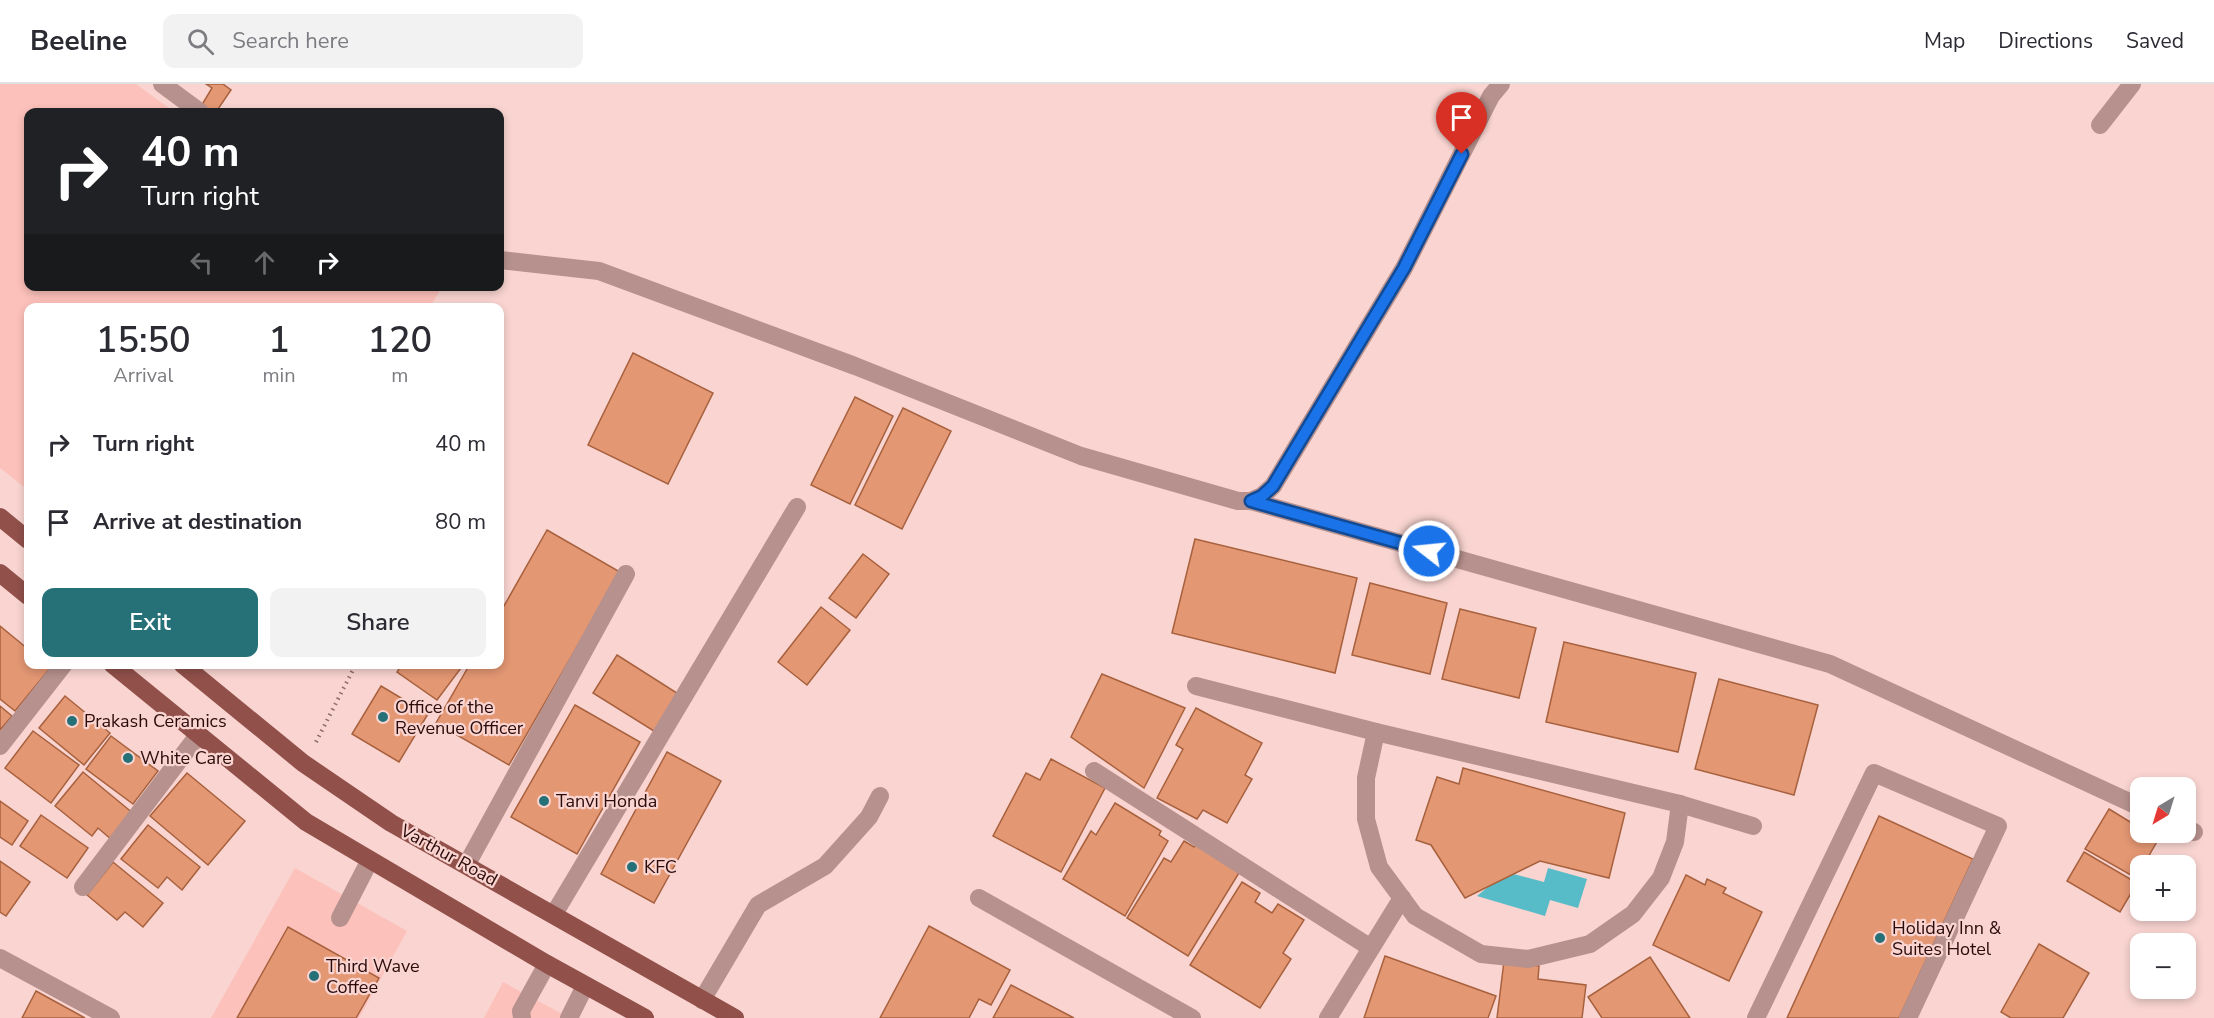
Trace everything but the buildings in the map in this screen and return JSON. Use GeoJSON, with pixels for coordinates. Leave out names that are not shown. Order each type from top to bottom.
{"type":"FeatureCollection","features":[{"type":"Feature","properties":{"kind":"main road"},"geometry":{"type":"LineString","coordinates":[[0,517],[24,537]]}},
{"type":"Feature","properties":{"kind":"main road"},"geometry":{"type":"LineString","coordinates":[[0,573],[24,593]]}},
{"type":"Feature","properties":{"kind":"main road"},"geometry":{"type":"LineString","coordinates":[[118,669],[306,822],[585,986],[645,1018]]}},
{"type":"Feature","properties":{"kind":"main road","name":"Varthur Road"},"geometry":{"type":"LineString","coordinates":[[188,669],[303,763],[391,823],[467,864],[735,1018]]}},
{"type":"Feature","properties":{"kind":"street"},"geometry":{"type":"LineString","coordinates":[[162,84],[195,108]]}},
{"type":"Feature","properties":{"kind":"street"},"geometry":{"type":"LineString","coordinates":[[1251,501],[1262,496],[1273,486],[1404,268],[1491,96],[1501,84]]}},
{"type":"Feature","properties":{"kind":"street"},"geometry":{"type":"LineString","coordinates":[[2100,125],[2132,84]]}},
{"type":"Feature","properties":{"kind":"street"},"geometry":{"type":"LineString","coordinates":[[504,260],[599,271],[855,366],[1081,456],[1238,501],[1251,501],[1830,664],[2130,802]]}},
{"type":"Feature","properties":{"kind":"street"},"geometry":{"type":"LineString","coordinates":[[554,914],[797,507]]}},
{"type":"Feature","properties":{"kind":"street"},"geometry":{"type":"LineString","coordinates":[[467,864],[626,574]]}},
{"type":"Feature","properties":{"kind":"street"},"geometry":{"type":"LineString","coordinates":[[0,746],[60,669]]}},
{"type":"Feature","properties":{"kind":"street"},"geometry":{"type":"LineString","coordinates":[[1196,686],[1376,732],[1680,804],[1754,826]]}},
{"type":"Feature","properties":{"kind":"street"},"geometry":{"type":"LineString","coordinates":[[1376,732],[1366,778],[1366,819],[1379,867],[1415,916],[1481,954],[1528,959],[1590,944],[1633,914],[1661,878],[1675,842],[1680,804]]}},
{"type":"Feature","properties":{"kind":"street"},"geometry":{"type":"LineString","coordinates":[[83,886],[199,734]]}},
{"type":"Feature","properties":{"kind":"street"},"geometry":{"type":"LineString","coordinates":[[1094,771],[1371,948]]}},
{"type":"Feature","properties":{"kind":"street"},"geometry":{"type":"LineString","coordinates":[[1756,1018],[1874,773],[1998,826],[1908,1018]]}},
{"type":"Feature","properties":{"kind":"street"},"geometry":{"type":"LineString","coordinates":[[702,1000],[758,905],[825,866],[869,817],[880,796]]}},
{"type":"Feature","properties":{"kind":"street"},"geometry":{"type":"LineString","coordinates":[[340,918],[370,860]]}},
{"type":"Feature","properties":{"kind":"street"},"geometry":{"type":"LineString","coordinates":[[979,898],[1192,1018]]}},
{"type":"Feature","properties":{"kind":"street"},"geometry":{"type":"LineString","coordinates":[[1329,1018],[1402,898]]}},
{"type":"Feature","properties":{"kind":"street"},"geometry":{"type":"LineString","coordinates":[[0,958],[111,1018]]}},
{"type":"Feature","properties":{"kind":"street"},"geometry":{"type":"LineString","coordinates":[[522,1018],[521,1011],[547,964]]}},
{"type":"Feature","properties":{"kind":"street"},"geometry":{"type":"LineString","coordinates":[[569,1018],[585,986]]}},
{"type":"Feature","properties":{"kind":"path"},"geometry":{"type":"LineString","coordinates":[[303,763],[321,734],[354,669]]}},
{"type":"Feature","properties":{"kind":"shaded area"},"geometry":{"type":"Polygon","coordinates":[[[0,84],[136,84],[169,108],[24,108],[24,291],[440,291],[432,303],[24,303],[24,487],[0,468],[0,84]]]}},
{"type":"Feature","properties":{"kind":"shaded area"},"geometry":{"type":"Polygon","coordinates":[[[295,868],[407,931],[359,1018],[211,1018],[295,868]]]}},
{"type":"Feature","properties":{"kind":"shaded area"},"geometry":{"type":"Polygon","coordinates":[[[503,982],[570,1018],[484,1018],[503,982]]]}},
{"type":"Feature","properties":{"kind":"water"},"geometry":{"type":"Polygon","coordinates":[[[1548,868],[1587,879],[1578,908],[1550,900],[1545,916],[1477,896],[1506,872],[1544,882],[1548,868]]]}},
{"type":"Feature","properties":{"kind":"place","name":"Office of the Revenue Officer"},"geometry":{"type":"Point","coordinates":[383,717]}},
{"type":"Feature","properties":{"kind":"place","name":"Prakash Ceramics"},"geometry":{"type":"Point","coordinates":[72,721]}},
{"type":"Feature","properties":{"kind":"place","name":"White Care"},"geometry":{"type":"Point","coordinates":[128,758]}},
{"type":"Feature","properties":{"kind":"place","name":"Tanvi Honda"},"geometry":{"type":"Point","coordinates":[544,801]}},
{"type":"Feature","properties":{"kind":"place","name":"KFC"},"geometry":{"type":"Point","coordinates":[632,867]}},
{"type":"Feature","properties":{"kind":"place","name":"Holiday Inn & Suites Hotel"},"geometry":{"type":"Point","coordinates":[1880,938]}},
{"type":"Feature","properties":{"kind":"place","name":"Third Wave Coffee"},"geometry":{"type":"Point","coordinates":[314,976]}},
{"type":"Feature","properties":{"kind":"route"},"geometry":{"type":"LineString","coordinates":[[1429,551],[1251,501],[1262,496],[1273,486],[1404,268],[1462,154]]}}]}
